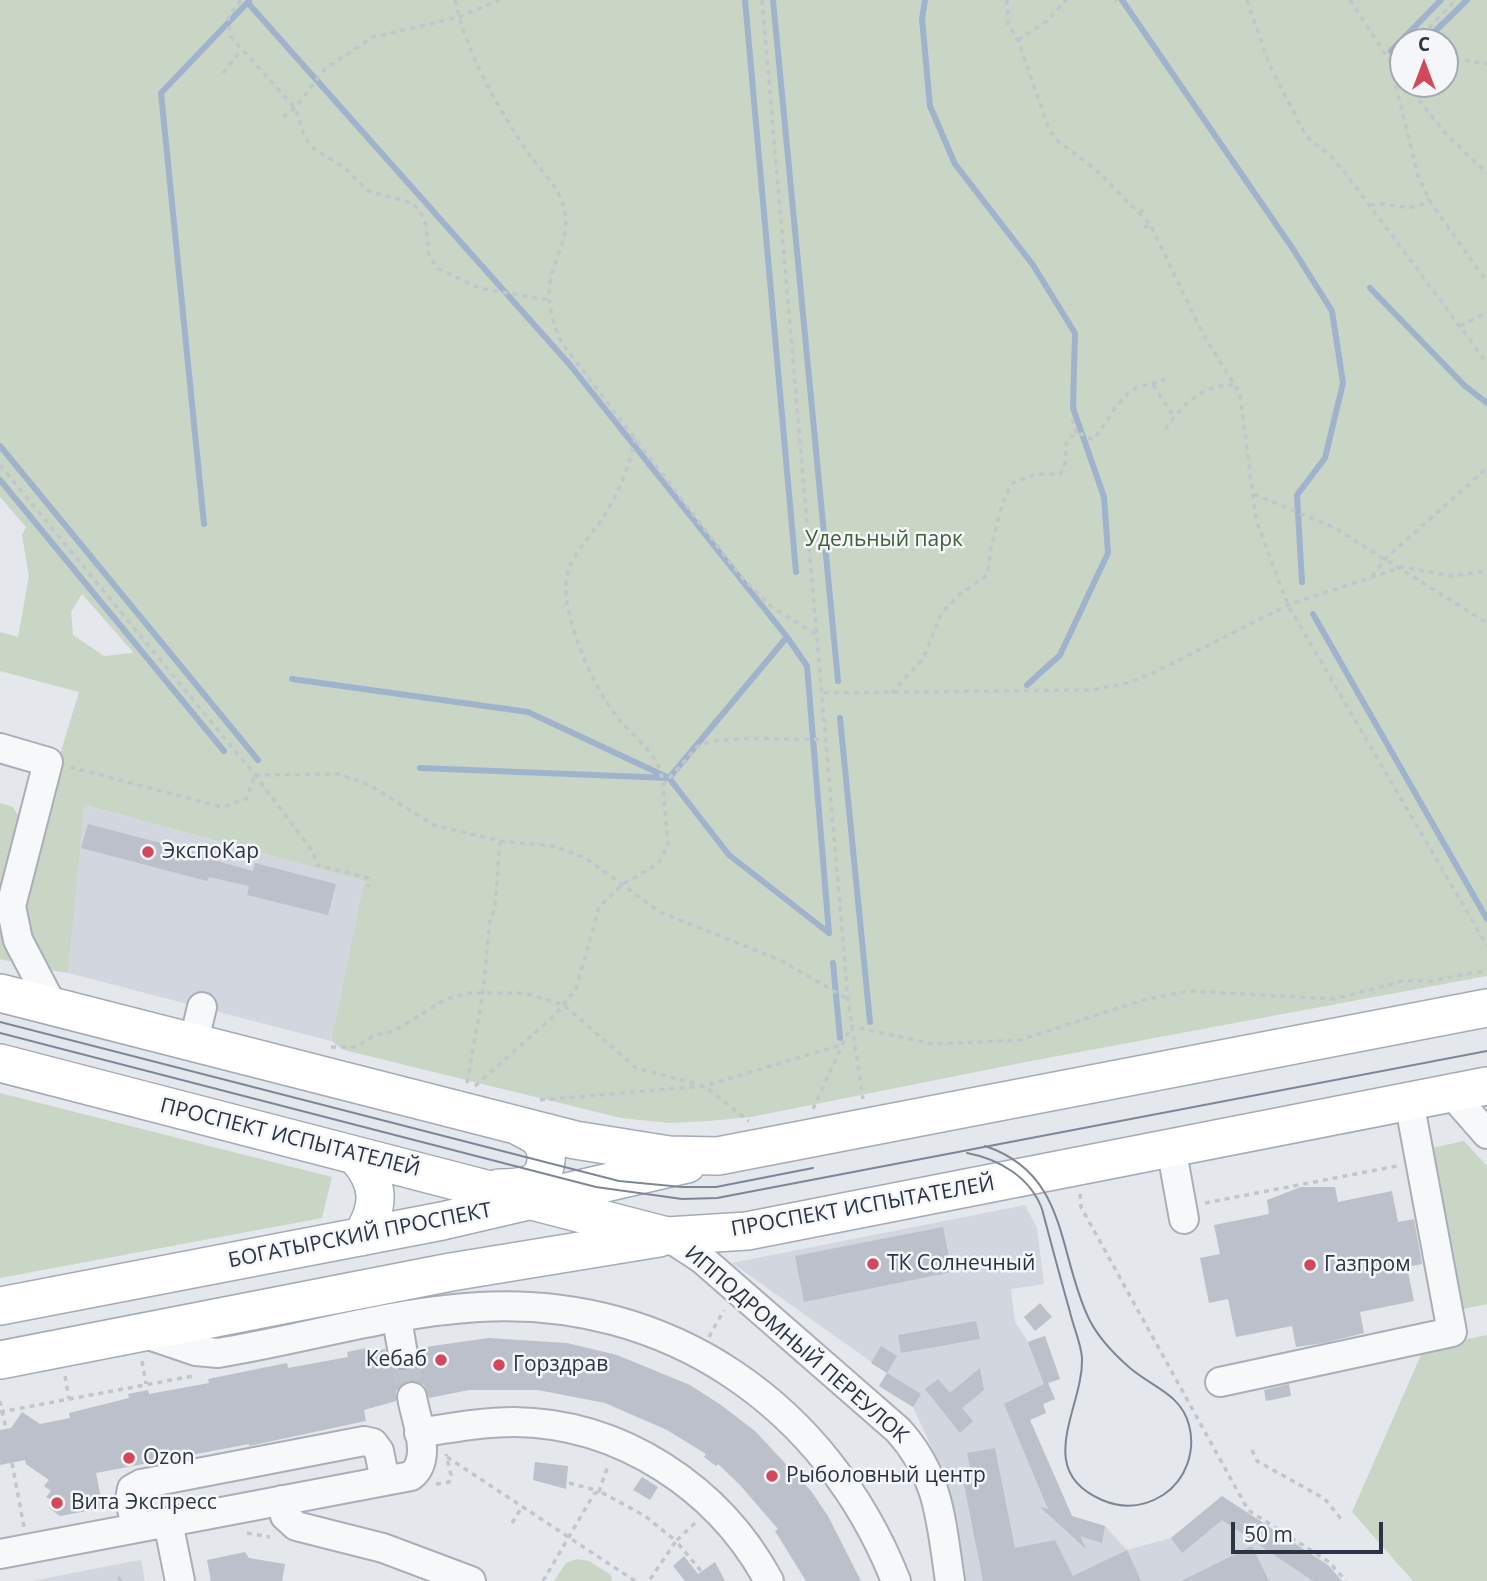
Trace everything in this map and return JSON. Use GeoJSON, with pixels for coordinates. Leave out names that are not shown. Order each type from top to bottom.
{"type":"FeatureCollection","features":[{"type":"Feature","properties":{"kind":"main road"},"geometry":{"type":"LineString","coordinates":[[0,993],[193,1044],[524,1113],[575,1140],[669,1155],[718,1156],[1487,1008]]}},
{"type":"Feature","properties":{"kind":"main road","name":"ПРОСПЕКТ ИСПЫТАТЕЛЕЙ"},"geometry":{"type":"LineString","coordinates":[[0,1063],[667,1236],[747,1231],[1487,1086]]}},
{"type":"Feature","properties":{"kind":"main road"},"geometry":{"type":"LineString","coordinates":[[491,1189],[532,1185],[541,1178],[546,1150],[524,1113]]}},
{"type":"Feature","properties":{"kind":"main road"},"geometry":{"type":"LineString","coordinates":[[356,1156],[369,1170],[376,1184],[377,1198],[375,1211],[361,1237]]}},
{"type":"Feature","properties":{"kind":"main road","name":"БОГАТЫРСКИЙ ПРОСПЕКТ"},"geometry":{"type":"LineString","coordinates":[[0,1306],[361,1237],[536,1200],[718,1156]]}},
{"type":"Feature","properties":{"kind":"main road"},"geometry":{"type":"LineString","coordinates":[[0,1360],[225,1334],[451,1272],[667,1236]]}},
{"type":"Feature","properties":{"kind":"street"},"geometry":{"type":"LineString","coordinates":[[0,748],[48,762],[11,906],[18,940],[53,1007]]}},
{"type":"Feature","properties":{"kind":"street"},"geometry":{"type":"LineString","coordinates":[[193,1044],[202,1007]]}},
{"type":"Feature","properties":{"kind":"street"},"geometry":{"type":"LineString","coordinates":[[1451,1093],[1487,1134]]}},
{"type":"Feature","properties":{"kind":"street"},"geometry":{"type":"LineString","coordinates":[[1220,1382],[1452,1332],[1409,1101]]}},
{"type":"Feature","properties":{"kind":"street"},"geometry":{"type":"LineString","coordinates":[[1171,1147],[1183,1213]]}},
{"type":"Feature","properties":{"kind":"street","name":"ИППОДРОМНЫЙ ПЕРЕУЛОК"},"geometry":{"type":"LineString","coordinates":[[667,1236],[702,1259],[898,1430],[916,1449],[929,1472],[938,1499],[950,1581]]}},
{"type":"Feature","properties":{"kind":"street"},"geometry":{"type":"LineString","coordinates":[[225,1334],[397,1319],[478,1307],[566,1310],[642,1329],[693,1350],[753,1388],[814,1443],[869,1520],[896,1581]]}},
{"type":"Feature","properties":{"kind":"street"},"geometry":{"type":"LineString","coordinates":[[397,1319],[403,1353]]}},
{"type":"Feature","properties":{"kind":"street"},"geometry":{"type":"LineString","coordinates":[[0,1554],[411,1476],[420,1469],[423,1458],[412,1397]]}},
{"type":"Feature","properties":{"kind":"street"},"geometry":{"type":"LineString","coordinates":[[419,1433],[487,1423],[516,1422],[568,1429],[617,1443],[668,1469],[713,1505],[747,1546],[769,1581]]}},
{"type":"Feature","properties":{"kind":"street"},"geometry":{"type":"LineString","coordinates":[[136,1528],[130,1499],[132,1489],[141,1484],[203,1471],[364,1441],[373,1443],[379,1451],[385,1481]]}},
{"type":"Feature","properties":{"kind":"street"},"geometry":{"type":"LineString","coordinates":[[282,1500],[285,1516],[296,1527],[383,1548],[471,1581]]}},
{"type":"Feature","properties":{"kind":"street"},"geometry":{"type":"LineString","coordinates":[[168,1522],[180,1581]]}},
{"type":"Feature","properties":{"kind":"path"},"geometry":{"type":"LineString","coordinates":[[241,0],[229,18],[231,37],[295,108],[305,138],[313,148],[345,169],[368,191],[412,203],[420,211],[426,225],[429,257],[439,269],[479,289],[548,300]]}},
{"type":"Feature","properties":{"kind":"path"},"geometry":{"type":"LineString","coordinates":[[455,0],[467,42],[499,103],[529,154],[561,197],[565,213],[564,247],[555,264],[548,300],[550,315],[561,342],[742,578],[772,607],[818,636]]}},
{"type":"Feature","properties":{"kind":"path"},"geometry":{"type":"LineString","coordinates":[[283,117],[295,108],[325,69],[373,37],[459,17],[499,0]]}},
{"type":"Feature","properties":{"kind":"path"},"geometry":{"type":"LineString","coordinates":[[762,0],[824,694],[848,999],[863,1101]]}},
{"type":"Feature","properties":{"kind":"path"},"geometry":{"type":"LineString","coordinates":[[1007,0],[1008,24],[1018,40],[1040,108],[1055,139],[1094,168],[1150,224],[1203,334],[1240,394],[1256,520],[1288,605],[1487,946]]}},
{"type":"Feature","properties":{"kind":"path"},"geometry":{"type":"LineString","coordinates":[[1018,40],[1047,21],[1066,0]]}},
{"type":"Feature","properties":{"kind":"path"},"geometry":{"type":"LineString","coordinates":[[1247,0],[1269,64],[1306,136],[1333,158],[1487,363]]}},
{"type":"Feature","properties":{"kind":"path"},"geometry":{"type":"LineString","coordinates":[[1350,0],[1389,63]]}},
{"type":"Feature","properties":{"kind":"path"},"geometry":{"type":"LineString","coordinates":[[1429,28],[1457,0]]}},
{"type":"Feature","properties":{"kind":"path"},"geometry":{"type":"LineString","coordinates":[[223,73],[241,50]]}},
{"type":"Feature","properties":{"kind":"path"},"geometry":{"type":"LineString","coordinates":[[1459,59],[1487,64]]}},
{"type":"Feature","properties":{"kind":"path"},"geometry":{"type":"LineString","coordinates":[[1399,98],[1414,164],[1429,198],[1487,282]]}},
{"type":"Feature","properties":{"kind":"path"},"geometry":{"type":"LineString","coordinates":[[1417,98],[1446,134],[1487,173]]}},
{"type":"Feature","properties":{"kind":"path"},"geometry":{"type":"LineString","coordinates":[[1369,206],[1381,203],[1416,208],[1423,206],[1429,198]]}},
{"type":"Feature","properties":{"kind":"path"},"geometry":{"type":"LineString","coordinates":[[1140,213],[1144,207]]}},
{"type":"Feature","properties":{"kind":"path"},"geometry":{"type":"LineString","coordinates":[[1144,228],[1150,224]]}},
{"type":"Feature","properties":{"kind":"path"},"geometry":{"type":"LineString","coordinates":[[1177,295],[1182,292]]}},
{"type":"Feature","properties":{"kind":"path"},"geometry":{"type":"LineString","coordinates":[[1460,326],[1487,312]]}},
{"type":"Feature","properties":{"kind":"path"},"geometry":{"type":"LineString","coordinates":[[891,694],[923,659],[941,614],[959,594],[987,575],[991,547],[998,532],[998,519],[1009,488],[1024,478],[1045,472],[1060,474],[1067,457],[1065,443],[1069,437],[1077,435],[1093,440],[1110,412],[1135,389],[1166,379]]}},
{"type":"Feature","properties":{"kind":"path"},"geometry":{"type":"LineString","coordinates":[[1153,385],[1174,417]]}},
{"type":"Feature","properties":{"kind":"path"},"geometry":{"type":"LineString","coordinates":[[1165,429],[1197,393],[1207,388],[1235,385]]}},
{"type":"Feature","properties":{"kind":"path"},"geometry":{"type":"LineString","coordinates":[[1072,419],[1077,435]]}},
{"type":"Feature","properties":{"kind":"path"},"geometry":{"type":"LineString","coordinates":[[500,841],[495,909],[490,919],[483,992],[468,1089],[564,1005],[576,989],[599,907],[624,884],[658,864],[668,846],[662,772],[593,682],[575,633],[566,583],[570,565],[607,512],[629,465],[635,438]]}},
{"type":"Feature","properties":{"kind":"path"},"geometry":{"type":"LineString","coordinates":[[0,465],[255,775],[313,852],[317,865],[368,878],[368,887]]}},
{"type":"Feature","properties":{"kind":"path"},"geometry":{"type":"LineString","coordinates":[[1371,577],[1386,558],[1487,468]]}},
{"type":"Feature","properties":{"kind":"path"},"geometry":{"type":"LineString","coordinates":[[1254,494],[1335,528],[1402,567],[1487,623]]}},
{"type":"Feature","properties":{"kind":"path"},"geometry":{"type":"LineString","coordinates":[[824,694],[1039,693],[1091,690],[1128,683],[1288,605],[1402,567],[1453,576],[1487,571]]}},
{"type":"Feature","properties":{"kind":"path"},"geometry":{"type":"LineString","coordinates":[[663,785],[703,743],[741,739],[827,739]]}},
{"type":"Feature","properties":{"kind":"path"},"geometry":{"type":"LineString","coordinates":[[48,762],[222,807],[246,799],[255,775]]}},
{"type":"Feature","properties":{"kind":"path"},"geometry":{"type":"LineString","coordinates":[[255,775],[339,774],[369,785],[434,825],[500,841],[553,846],[584,857],[660,912],[780,960],[848,999]]}},
{"type":"Feature","properties":{"kind":"path"},"geometry":{"type":"LineString","coordinates":[[851,1026],[932,1044],[1020,1040],[1143,1000],[1189,991],[1334,999],[1404,981],[1430,981],[1487,970]]}},
{"type":"Feature","properties":{"kind":"path"},"geometry":{"type":"LineString","coordinates":[[329,1046],[356,1047],[375,1035],[394,1031],[446,999],[483,992],[524,993],[564,1005],[636,1068],[704,1086],[751,1122]]}},
{"type":"Feature","properties":{"kind":"path"},"geometry":{"type":"LineString","coordinates":[[813,1111],[851,1026]]}},
{"type":"Feature","properties":{"kind":"path"},"geometry":{"type":"LineString","coordinates":[[524,1113],[704,1086],[844,1044]]}},
{"type":"Feature","properties":{"kind":"path"},"geometry":{"type":"LineString","coordinates":[[1183,1213],[1419,1162]]}},
{"type":"Feature","properties":{"kind":"path"},"geometry":{"type":"LineString","coordinates":[[1080,1188],[1081,1207],[1248,1510],[1329,1562],[1346,1581]]}},
{"type":"Feature","properties":{"kind":"path"},"geometry":{"type":"LineString","coordinates":[[705,1345],[729,1299]]}},
{"type":"Feature","properties":{"kind":"path"},"geometry":{"type":"LineString","coordinates":[[141,1344],[146,1385]]}},
{"type":"Feature","properties":{"kind":"path"},"geometry":{"type":"LineString","coordinates":[[64,1370],[69,1399]]}},
{"type":"Feature","properties":{"kind":"path"},"geometry":{"type":"LineString","coordinates":[[0,1401],[6,1429]]}},
{"type":"Feature","properties":{"kind":"path"},"geometry":{"type":"LineString","coordinates":[[1252,1450],[1257,1461],[1325,1499],[1340,1519]]}},
{"type":"Feature","properties":{"kind":"path"},"geometry":{"type":"LineString","coordinates":[[543,1581],[594,1494],[599,1491],[612,1455]]}},
{"type":"Feature","properties":{"kind":"path"},"geometry":{"type":"LineString","coordinates":[[447,1457],[635,1581]]}},
{"type":"Feature","properties":{"kind":"path"},"geometry":{"type":"LineString","coordinates":[[12,1463],[26,1536]]}},
{"type":"Feature","properties":{"kind":"path"},"geometry":{"type":"LineString","coordinates":[[569,1483],[599,1491],[645,1516],[676,1541],[701,1571]]}},
{"type":"Feature","properties":{"kind":"path"},"geometry":{"type":"LineString","coordinates":[[512,1523],[523,1507]]}},
{"type":"Feature","properties":{"kind":"path"},"geometry":{"type":"LineString","coordinates":[[649,1581],[676,1541],[704,1514]]}},
{"type":"Feature","properties":{"kind":"shaded area"},"geometry":{"type":"Polygon","coordinates":[[[83,805],[364,881],[331,1041],[68,973],[83,805]]]}},
{"type":"Feature","properties":{"kind":"shaded area"},"geometry":{"type":"Polygon","coordinates":[[[1025,1205],[1037,1228],[1044,1284],[1011,1289],[1015,1322],[1028,1342],[1045,1336],[1060,1379],[1048,1383],[1055,1399],[1043,1404],[1046,1413],[1030,1420],[1072,1516],[1105,1526],[1127,1550],[1171,1538],[1222,1496],[1342,1581],[963,1581],[941,1468],[913,1407],[879,1386],[887,1373],[732,1263],[1025,1205]]]}},
{"type":"Feature","properties":{"kind":"shaded area"},"geometry":{"type":"Polygon","coordinates":[[[141,1560],[145,1581],[32,1581],[119,1564],[141,1560]]]}},
{"type":"Feature","properties":{"kind":"green space","name":"Удельный парк"},"geometry":{"type":"Polygon","coordinates":[[[0,0],[1487,0],[1487,976],[1031,1061],[751,1117],[669,1123],[621,1118],[344,1050],[331,1041],[364,881],[84,805],[68,973],[38,968],[21,913],[48,794],[79,692],[0,671],[0,632],[18,637],[29,576],[22,535],[26,527],[0,497],[0,0]],[[82,594],[71,612],[73,635],[104,656],[133,652],[82,594]]]}},
{"type":"Feature","properties":{"kind":"green space"},"geometry":{"type":"Polygon","coordinates":[[[0,803],[13,807],[24,825],[22,964],[0,959],[0,803]]]}},
{"type":"Feature","properties":{"kind":"green space"},"geometry":{"type":"Polygon","coordinates":[[[0,1093],[332,1177],[322,1218],[0,1278],[0,1093]]]}},
{"type":"Feature","properties":{"kind":"green space"},"geometry":{"type":"Polygon","coordinates":[[[1464,1141],[1487,1166],[1487,1304],[1458,1310],[1427,1149],[1464,1141]]]}},
{"type":"Feature","properties":{"kind":"green space"},"geometry":{"type":"Polygon","coordinates":[[[1487,1335],[1487,1581],[1413,1581],[1352,1512],[1424,1348],[1487,1335]]]}},
{"type":"Feature","properties":{"kind":"green space"},"geometry":{"type":"Polygon","coordinates":[[[577,1559],[589,1561],[611,1575],[612,1581],[554,1581],[566,1563],[577,1559]]]}},
{"type":"Feature","properties":{"kind":"building"},"geometry":{"type":"Polygon","coordinates":[[[88,824],[214,857],[213,860],[253,871],[255,863],[336,884],[328,915],[247,895],[249,886],[209,877],[207,881],[81,848],[88,824]]]}},
{"type":"Feature","properties":{"kind":"building","name":"Газпром"},"geometry":{"type":"Polygon","coordinates":[[[1301,1187],[1335,1187],[1338,1202],[1392,1191],[1398,1222],[1414,1219],[1422,1264],[1407,1267],[1414,1301],[1360,1312],[1364,1333],[1324,1343],[1296,1347],[1292,1326],[1236,1337],[1228,1299],[1209,1303],[1200,1258],[1220,1254],[1214,1225],[1269,1214],[1267,1200],[1301,1187]]]}},
{"type":"Feature","properties":{"kind":"building","name":"ТК Солнечный"},"geometry":{"type":"Polygon","coordinates":[[[943,1227],[952,1272],[804,1302],[795,1256],[943,1227]]]}},
{"type":"Feature","properties":{"kind":"building"},"geometry":{"type":"Polygon","coordinates":[[[1040,1303],[1052,1317],[1035,1331],[1024,1317],[1040,1303]]]}},
{"type":"Feature","properties":{"kind":"building"},"geometry":{"type":"Polygon","coordinates":[[[976,1321],[980,1339],[901,1353],[898,1335],[976,1321]]]}},
{"type":"Feature","properties":{"kind":"building"},"geometry":{"type":"Polygon","coordinates":[[[1045,1336],[1060,1379],[1048,1383],[1055,1399],[1043,1404],[1046,1413],[1030,1420],[1072,1516],[1105,1526],[1102,1543],[1080,1536],[1086,1549],[1040,1507],[1048,1509],[1004,1404],[1044,1384],[1028,1342],[1045,1336]]]}},
{"type":"Feature","properties":{"kind":"building"},"geometry":{"type":"Polygon","coordinates":[[[488,1338],[567,1343],[617,1355],[690,1385],[721,1405],[755,1431],[811,1491],[828,1516],[861,1581],[806,1581],[775,1531],[778,1529],[740,1485],[718,1464],[716,1466],[704,1457],[706,1454],[667,1430],[605,1403],[538,1390],[469,1390],[429,1398],[424,1385],[408,1381],[396,1391],[396,1401],[364,1410],[366,1421],[249,1446],[96,1473],[103,1508],[60,1516],[49,1508],[53,1501],[46,1497],[51,1491],[44,1486],[49,1480],[26,1464],[25,1460],[0,1465],[0,1430],[11,1428],[22,1412],[40,1424],[70,1418],[69,1413],[129,1398],[128,1394],[148,1390],[149,1394],[209,1383],[208,1379],[287,1363],[288,1368],[348,1357],[347,1352],[367,1348],[368,1353],[385,1349],[391,1365],[405,1370],[418,1360],[419,1348],[488,1338]]]}},
{"type":"Feature","properties":{"kind":"building"},"geometry":{"type":"Polygon","coordinates":[[[881,1346],[897,1356],[887,1373],[871,1363],[881,1346]]]}},
{"type":"Feature","properties":{"kind":"building"},"geometry":{"type":"Polygon","coordinates":[[[980,1368],[984,1390],[962,1408],[973,1421],[960,1433],[925,1389],[938,1379],[950,1393],[980,1368]]]}},
{"type":"Feature","properties":{"kind":"building"},"geometry":{"type":"Polygon","coordinates":[[[887,1373],[921,1394],[913,1407],[879,1386],[887,1373]]]}},
{"type":"Feature","properties":{"kind":"building"},"geometry":{"type":"Polygon","coordinates":[[[1289,1384],[1291,1396],[1266,1401],[1264,1390],[1289,1384]]]}},
{"type":"Feature","properties":{"kind":"building"},"geometry":{"type":"Polygon","coordinates":[[[995,1448],[1015,1548],[1055,1540],[1073,1576],[1127,1550],[1141,1581],[983,1581],[964,1484],[973,1482],[967,1453],[995,1448]]]}},
{"type":"Feature","properties":{"kind":"building"},"geometry":{"type":"Polygon","coordinates":[[[535,1462],[568,1466],[566,1489],[533,1480],[535,1462]]]}},
{"type":"Feature","properties":{"kind":"building"},"geometry":{"type":"Polygon","coordinates":[[[642,1477],[658,1487],[650,1500],[633,1490],[642,1477]]]}},
{"type":"Feature","properties":{"kind":"building"},"geometry":{"type":"Polygon","coordinates":[[[1222,1496],[1328,1565],[1342,1581],[1313,1581],[1222,1520],[1182,1553],[1171,1538],[1222,1496]]]}},
{"type":"Feature","properties":{"kind":"building"},"geometry":{"type":"Polygon","coordinates":[[[1252,1546],[1269,1581],[1181,1581],[1252,1546]]]}},
{"type":"Feature","properties":{"kind":"building"},"geometry":{"type":"Polygon","coordinates":[[[245,1552],[249,1558],[285,1564],[282,1581],[211,1581],[207,1560],[245,1552]]]}},
{"type":"Feature","properties":{"kind":"building"},"geometry":{"type":"Polygon","coordinates":[[[684,1556],[698,1574],[715,1562],[725,1581],[685,1581],[673,1566],[684,1556]]]}},
{"type":"Feature","properties":{"kind":"waterway"},"geometry":{"type":"LineString","coordinates":[[745,0],[796,572]]}},
{"type":"Feature","properties":{"kind":"waterway"},"geometry":{"type":"LineString","coordinates":[[773,0],[838,681]]}},
{"type":"Feature","properties":{"kind":"waterway"},"geometry":{"type":"LineString","coordinates":[[925,0],[922,19],[930,106],[955,164],[1033,265],[1075,333],[1073,408],[1104,497],[1108,553],[1060,655],[1027,685]]}},
{"type":"Feature","properties":{"kind":"waterway"},"geometry":{"type":"LineString","coordinates":[[1122,0],[1293,249],[1332,311],[1343,383],[1325,458],[1297,495],[1302,582]]}},
{"type":"Feature","properties":{"kind":"waterway"},"geometry":{"type":"LineString","coordinates":[[1414,28],[1441,0]]}},
{"type":"Feature","properties":{"kind":"waterway"},"geometry":{"type":"LineString","coordinates":[[1438,28],[1467,0]]}},
{"type":"Feature","properties":{"kind":"waterway"},"geometry":{"type":"LineString","coordinates":[[204,524],[161,93],[249,1]]}},
{"type":"Feature","properties":{"kind":"waterway"},"geometry":{"type":"LineString","coordinates":[[248,3],[570,365],[787,637],[669,778],[528,712],[292,679]]}},
{"type":"Feature","properties":{"kind":"waterway"},"geometry":{"type":"LineString","coordinates":[[1370,288],[1465,386],[1487,403]]}},
{"type":"Feature","properties":{"kind":"waterway"},"geometry":{"type":"LineString","coordinates":[[0,446],[258,760]]}},
{"type":"Feature","properties":{"kind":"waterway"},"geometry":{"type":"LineString","coordinates":[[0,480],[224,751]]}},
{"type":"Feature","properties":{"kind":"waterway"},"geometry":{"type":"LineString","coordinates":[[1313,614],[1487,919]]}},
{"type":"Feature","properties":{"kind":"waterway"},"geometry":{"type":"LineString","coordinates":[[787,637],[807,666],[829,933]]}},
{"type":"Feature","properties":{"kind":"waterway"},"geometry":{"type":"LineString","coordinates":[[840,718],[870,1022]]}},
{"type":"Feature","properties":{"kind":"waterway"},"geometry":{"type":"LineString","coordinates":[[420,768],[669,778],[729,855],[829,933]]}},
{"type":"Feature","properties":{"kind":"waterway"},"geometry":{"type":"LineString","coordinates":[[833,963],[840,1038]]}},
{"type":"Feature","properties":{"kind":"tunnel"},"geometry":{"type":"LineString","coordinates":[[403,1354],[412,1397]]}},
{"type":"Feature","properties":{"kind":"tram line"},"geometry":{"type":"LineString","coordinates":[[0,1022],[619,1181],[716,1187],[813,1168]]}},
{"type":"Feature","properties":{"kind":"tram line"},"geometry":{"type":"LineString","coordinates":[[0,1033],[596,1187],[682,1199],[717,1198],[1487,1051]]}},
{"type":"Feature","properties":{"kind":"tram line"},"geometry":{"type":"LineString","coordinates":[[967,1153],[991,1160],[1012,1171],[1030,1188],[1042,1209],[1082,1358],[1081,1377],[1066,1436],[1065,1455],[1070,1472],[1081,1487],[1110,1503],[1133,1505],[1156,1499],[1171,1489],[1187,1464],[1191,1435],[1185,1414],[1173,1398],[1130,1368],[1102,1339],[1089,1319],[1079,1294],[1056,1218],[1046,1196],[1032,1176],[1012,1159],[985,1146]]}},
{"type":"Feature","properties":{"kind":"place","name":"ЭкспоКар"},"geometry":{"type":"Point","coordinates":[148,852]}},
{"type":"Feature","properties":{"kind":"place","name":"ТК Солнечный"},"geometry":{"type":"Point","coordinates":[873,1264]}},
{"type":"Feature","properties":{"kind":"place","name":"Газпром"},"geometry":{"type":"Point","coordinates":[1310,1265]}},
{"type":"Feature","properties":{"kind":"place","name":"Кебаб"},"geometry":{"type":"Point","coordinates":[441,1360]}},
{"type":"Feature","properties":{"kind":"place","name":"Горздрав"},"geometry":{"type":"Point","coordinates":[499,1365]}},
{"type":"Feature","properties":{"kind":"place","name":"Ozon"},"geometry":{"type":"Point","coordinates":[129,1458]}},
{"type":"Feature","properties":{"kind":"place","name":"Рыболовный центр"},"geometry":{"type":"Point","coordinates":[772,1476]}},
{"type":"Feature","properties":{"kind":"place","name":"Вита Экспресс"},"geometry":{"type":"Point","coordinates":[57,1503]}}]}
